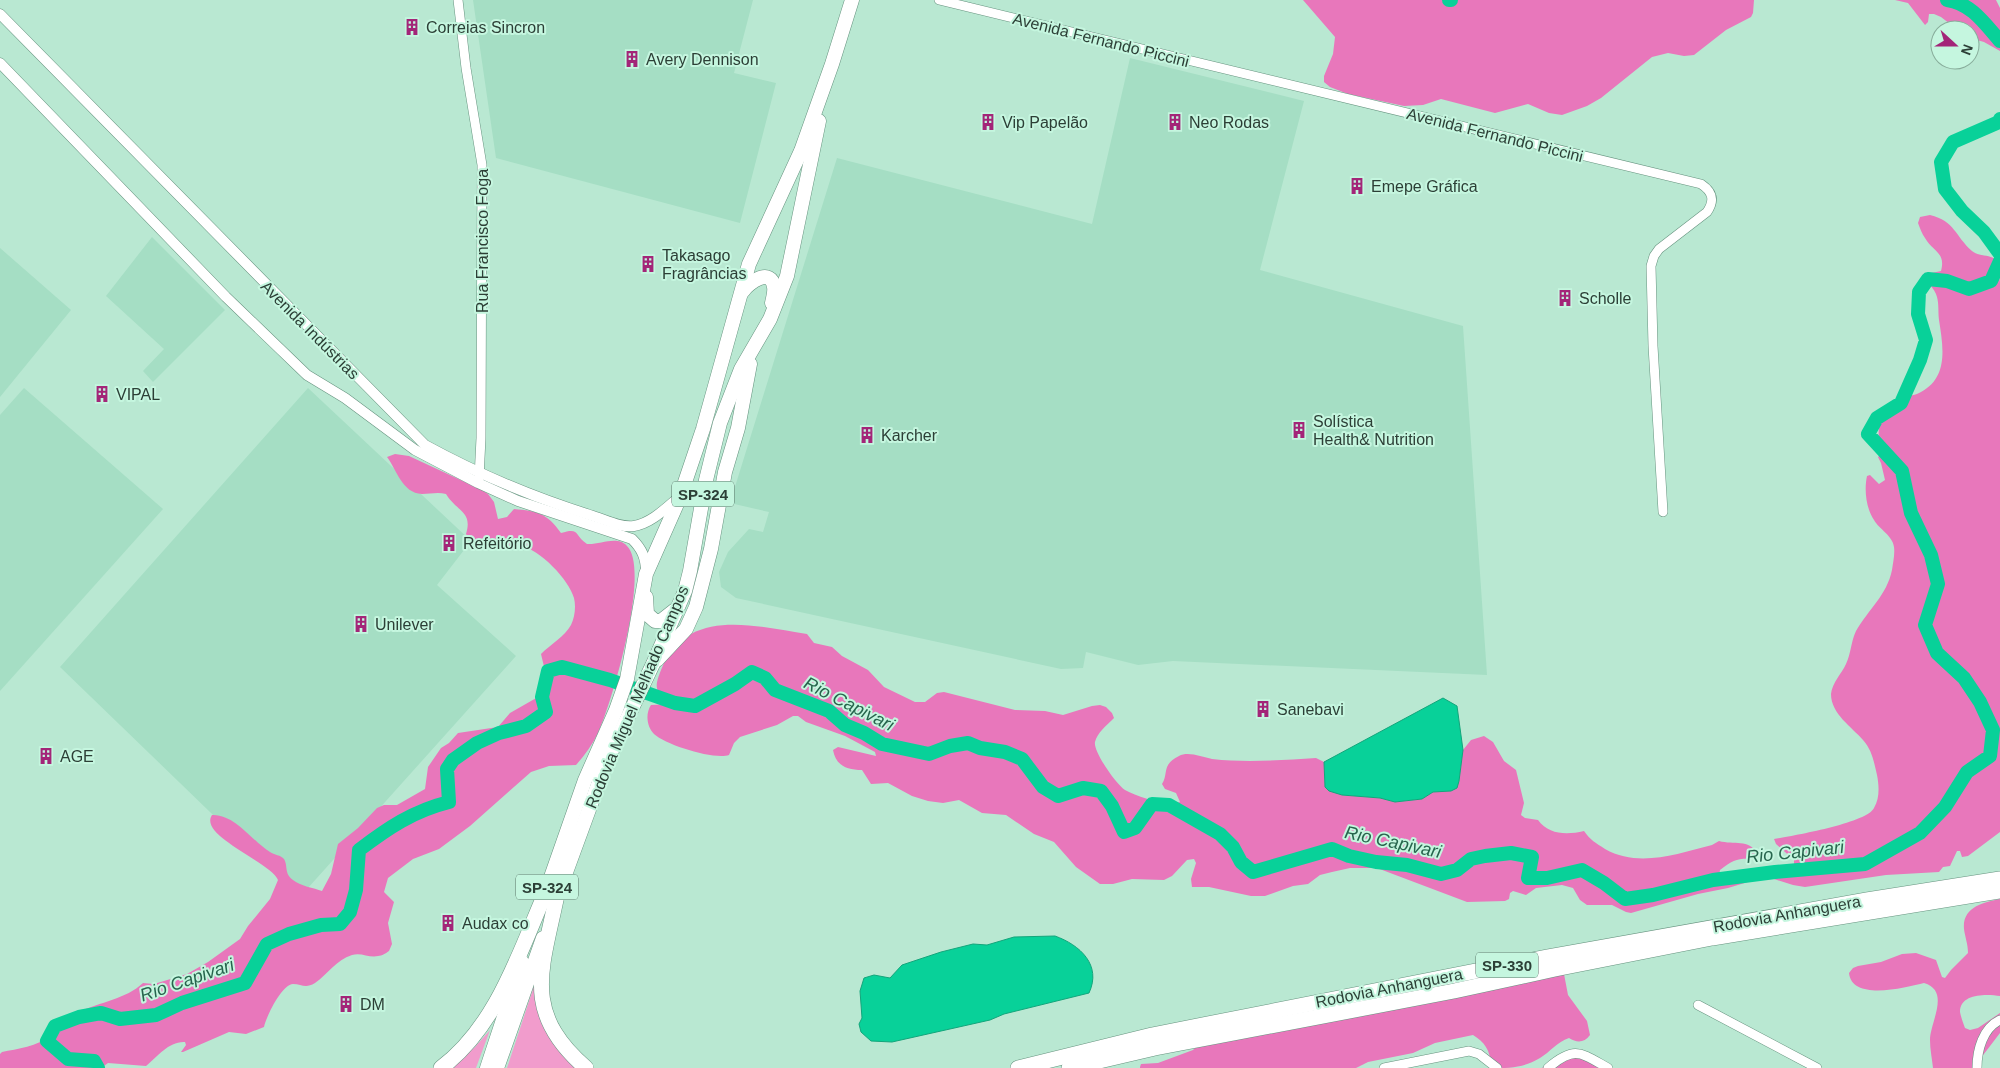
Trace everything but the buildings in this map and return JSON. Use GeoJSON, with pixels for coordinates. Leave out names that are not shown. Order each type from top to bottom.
{"type":"FeatureCollection","features":[{"type":"Feature","properties":{"kind":"highway","name":"Rodovia Miguel Melhado Campos"},"geometry":{"type":"LineString","coordinates":[[487,1068],[553,891],[606,763],[623,712],[629,666],[646,574],[680,496],[703,429],[749,264],[801,151],[832,64],[852,0]]}},
{"type":"Feature","properties":{"kind":"highway","name":"Rodovia Miguel Melhado Campos"},"geometry":{"type":"LineString","coordinates":[[623,712],[651,668],[677,608],[690,570],[706,480],[720,422],[741,369],[770,319],[782,293],[793,256],[806,181],[832,64]]}},
{"type":"Feature","properties":{"kind":"highway"},"geometry":{"type":"LineString","coordinates":[[741,294],[753,279],[764,277],[772,282],[775,288],[770,319]]}},
{"type":"Feature","properties":{"kind":"highway"},"geometry":{"type":"LineString","coordinates":[[651,668],[686,629],[696,607],[711,549],[725,472],[738,428],[753,346]]}},
{"type":"Feature","properties":{"kind":"highway"},"geometry":{"type":"LineString","coordinates":[[646,574],[646,610],[649,616],[654,620],[661,621],[677,608]]}},
{"type":"Feature","properties":{"kind":"highway","name":"Rodovia Anhanguera"},"geometry":{"type":"LineString","coordinates":[[1018,1068],[1152,1035],[1547,957],[1867,900],[1998,882]]}},
{"type":"Feature","properties":{"kind":"highway","name":"Rodovia Anhanguera"},"geometry":{"type":"LineString","coordinates":[[1069,1068],[1155,1048],[1427,997],[1555,969],[1998,882]]}},
{"type":"Feature","properties":{"kind":"highway","name":"Rodovia Miguel Melhado Campos"},"geometry":{"type":"LineString","coordinates":[[497,1068],[553,891]]}},
{"type":"Feature","properties":{"kind":"highway"},"geometry":{"type":"LineString","coordinates":[[441,1068],[472,1039],[490,1015],[553,891]]}},
{"type":"Feature","properties":{"kind":"highway"},"geometry":{"type":"LineString","coordinates":[[553,891],[541,974],[542,1001],[547,1020],[556,1036],[586,1068]]}},
{"type":"Feature","properties":{"kind":"street","name":"Rua Francisco Foga"},"geometry":{"type":"LineString","coordinates":[[458,0],[466,68],[482,165],[479,478]]}},
{"type":"Feature","properties":{"kind":"street","name":"Avenida Fernando Piccini"},"geometry":{"type":"LineString","coordinates":[[939,0],[1701,184],[1708,189],[1712,196],[1712,204],[1706,212],[1659,249],[1654,256],[1652,266],[1653,346],[1663,512]]}},
{"type":"Feature","properties":{"kind":"street","name":"Avenida Indústrias"},"geometry":{"type":"LineString","coordinates":[[0,14],[425,445],[518,501],[632,540],[640,546],[644,556],[646,574]]}},
{"type":"Feature","properties":{"kind":"street","name":"Avenida Indústrias"},"geometry":{"type":"LineString","coordinates":[[0,64],[226,297],[307,375],[334,390],[414,450],[479,478],[629,526],[647,522],[680,496]]}},
{"type":"Feature","properties":{"kind":"street"},"geometry":{"type":"LineString","coordinates":[[1698,1005],[1817,1068]]}},
{"type":"Feature","properties":{"kind":"street"},"geometry":{"type":"LineString","coordinates":[[1977,1068],[1980,1046],[1985,1034],[1991,1024],[2000,1020]]}},
{"type":"Feature","properties":{"kind":"street"},"geometry":{"type":"LineString","coordinates":[[1384,1068],[1469,1051],[1479,1054],[1497,1068]]}},
{"type":"Feature","properties":{"kind":"street"},"geometry":{"type":"LineString","coordinates":[[1548,1068],[1564,1056],[1572,1053],[1587,1056],[1608,1068]]}},
{"type":"Feature","properties":{"kind":"shaded area"},"geometry":{"type":"Polygon","coordinates":[[[473,0],[753,0],[734,73],[776,83],[740,223],[496,158],[473,0]]]}},
{"type":"Feature","properties":{"kind":"shaded area"},"geometry":{"type":"Polygon","coordinates":[[[1303,0],[1754,0],[1751,17],[1726,30],[1694,55],[1684,56],[1668,53],[1652,57],[1601,98],[1587,106],[1562,115],[1549,113],[1528,104],[1495,113],[1441,99],[1423,105],[1404,106],[1348,94],[1330,87],[1324,82],[1324,76],[1333,54],[1335,37],[1303,0]]]}},
{"type":"Feature","properties":{"kind":"shaded area"},"geometry":{"type":"Polygon","coordinates":[[[1895,0],[1996,0],[2000,8],[2000,51],[1980,41],[1980,20],[1945,20],[1934,14],[1929,14],[1928,22],[1925,25],[1908,3],[1895,0]]]}},
{"type":"Feature","properties":{"kind":"shaded area"},"geometry":{"type":"Polygon","coordinates":[[[1130,58],[1304,101],[1260,270],[1463,326],[1487,675],[1173,661],[1138,665],[1086,652],[1083,668],[1061,669],[736,598],[721,587],[719,572],[728,552],[749,529],[763,532],[769,512],[730,503],[837,158],[1092,224],[1130,58]]]}},
{"type":"Feature","properties":{"kind":"shaded area"},"geometry":{"type":"Polygon","coordinates":[[[1930,215],[1950,225],[1972,251],[1995,259],[1998,265],[2000,282],[2000,832],[1968,856],[1962,857],[1960,851],[1957,851],[1950,866],[1943,867],[1939,872],[1886,875],[1805,887],[1774,879],[1758,879],[1631,913],[1612,905],[1587,905],[1580,900],[1573,888],[1562,885],[1536,888],[1526,895],[1513,891],[1510,893],[1509,899],[1505,901],[1467,902],[1377,868],[1350,868],[1320,875],[1308,884],[1293,886],[1265,896],[1251,896],[1209,887],[1192,887],[1191,879],[1196,863],[1194,859],[1187,860],[1172,876],[1164,880],[1132,879],[1113,884],[1100,884],[1076,867],[1054,842],[1034,834],[1006,815],[982,813],[959,800],[943,803],[928,801],[912,796],[888,783],[871,784],[862,770],[843,766],[837,760],[833,750],[838,747],[876,756],[875,752],[845,736],[806,722],[798,716],[793,716],[777,725],[740,737],[734,743],[729,755],[722,756],[679,747],[660,738],[650,728],[647,716],[651,705],[672,704],[659,693],[657,682],[672,650],[687,636],[704,628],[724,625],[766,627],[807,634],[814,643],[832,647],[842,656],[868,670],[884,687],[915,702],[925,702],[937,693],[944,692],[1015,710],[1045,711],[1063,715],[1092,706],[1100,705],[1106,707],[1114,718],[1098,735],[1095,747],[1106,768],[1121,787],[1131,793],[1152,800],[1167,803],[1180,802],[1176,793],[1165,789],[1162,784],[1168,766],[1173,759],[1187,754],[1212,759],[1238,761],[1316,758],[1324,762],[1325,787],[1342,795],[1380,798],[1395,802],[1422,799],[1433,792],[1451,791],[1459,781],[1463,750],[1471,740],[1484,736],[1493,742],[1504,761],[1516,770],[1524,803],[1521,815],[1525,818],[1538,820],[1547,829],[1559,833],[1584,831],[1591,839],[1605,849],[1631,858],[1658,858],[1712,845],[1719,841],[1741,843],[1754,849],[1757,853],[1756,859],[1733,861],[1720,870],[1719,876],[1722,877],[1788,868],[1794,865],[1794,860],[1776,844],[1774,839],[1828,828],[1858,819],[1868,814],[1874,808],[1877,800],[1878,779],[1871,752],[1863,740],[1838,714],[1834,708],[1831,694],[1833,686],[1848,660],[1856,631],[1882,595],[1892,570],[1893,543],[1871,515],[1866,493],[1867,476],[1870,475],[1879,484],[1885,480],[1878,457],[1880,455],[1881,417],[1886,406],[1893,400],[1917,394],[1930,386],[1936,378],[1942,360],[1942,340],[1937,297],[1922,275],[1941,271],[1942,265],[1940,256],[1928,243],[1918,223],[1920,217],[1930,215]]]}},
{"type":"Feature","properties":{"kind":"shaded area"},"geometry":{"type":"Polygon","coordinates":[[[152,237],[225,310],[153,382],[143,371],[164,349],[106,296],[152,237]]]}},
{"type":"Feature","properties":{"kind":"shaded area"},"geometry":{"type":"Polygon","coordinates":[[[0,248],[71,310],[0,397],[0,248]]]}},
{"type":"Feature","properties":{"kind":"shaded area"},"geometry":{"type":"Polygon","coordinates":[[[24,388],[163,509],[0,691],[0,415],[24,388]]]}},
{"type":"Feature","properties":{"kind":"shaded area"},"geometry":{"type":"Polygon","coordinates":[[[308,388],[471,541],[437,585],[516,656],[299,898],[60,667],[308,388]]]}},
{"type":"Feature","properties":{"kind":"shaded area"},"geometry":{"type":"Polygon","coordinates":[[[395,454],[409,456],[488,494],[494,502],[498,519],[507,517],[514,509],[535,512],[551,521],[561,533],[574,531],[587,544],[618,541],[627,546],[633,560],[635,581],[627,637],[612,694],[598,733],[591,746],[576,765],[549,766],[531,772],[470,826],[439,849],[413,859],[388,878],[384,892],[394,902],[388,923],[392,944],[389,951],[381,956],[359,954],[346,957],[312,985],[289,985],[275,1002],[264,1027],[246,1034],[229,1032],[183,1052],[181,1052],[186,1045],[185,1042],[179,1042],[164,1050],[146,1066],[108,1063],[101,1068],[0,1068],[0,1054],[2,1052],[27,1047],[40,1042],[50,1036],[75,1014],[121,997],[143,983],[154,984],[187,974],[208,962],[240,939],[270,899],[278,880],[263,865],[225,840],[215,831],[211,823],[212,815],[220,816],[236,823],[263,847],[283,858],[290,878],[303,885],[322,891],[331,874],[338,844],[358,828],[377,808],[384,805],[397,805],[425,789],[428,767],[441,748],[449,743],[458,733],[498,727],[510,713],[538,697],[546,675],[541,654],[565,633],[573,619],[575,604],[571,591],[553,566],[528,548],[518,546],[497,547],[471,541],[466,534],[468,526],[463,512],[446,494],[422,494],[410,490],[401,480],[387,457],[395,454]]]}},
{"type":"Feature","properties":{"kind":"shaded area"},"geometry":{"type":"Polygon","coordinates":[[[1443,698],[1457,706],[1463,750],[1457,788],[1451,791],[1433,792],[1422,799],[1395,802],[1380,798],[1342,795],[1329,791],[1325,787],[1324,762],[1443,698]]]}},
{"type":"Feature","properties":{"kind":"shaded area"},"geometry":{"type":"Polygon","coordinates":[[[2000,899],[2000,996],[1982,995],[1969,998],[1964,1001],[1960,1012],[1965,1028],[1970,1030],[1978,1028],[2000,1013],[2000,1033],[1975,1068],[1933,1068],[1930,1040],[1938,1000],[1932,987],[1924,983],[1894,989],[1870,990],[1852,982],[1849,973],[1858,966],[1881,962],[1902,954],[1916,953],[1936,960],[1942,977],[1945,978],[1968,953],[1964,929],[1967,915],[1981,904],[2000,899]]]}},
{"type":"Feature","properties":{"kind":"shaded area"},"geometry":{"type":"Polygon","coordinates":[[[1055,936],[1073,945],[1086,957],[1091,965],[1093,974],[1089,993],[1004,1014],[990,1020],[892,1042],[871,1041],[861,1032],[859,1024],[862,1018],[860,991],[864,978],[874,975],[890,978],[902,965],[973,944],[987,945],[1014,937],[1055,936]]]}},
{"type":"Feature","properties":{"kind":"shaded area"},"geometry":{"type":"Polygon","coordinates":[[[1564,974],[1568,995],[1587,1021],[1590,1035],[1585,1040],[1580,1041],[1569,1038],[1540,1058],[1522,1066],[1490,1068],[1490,1058],[1487,1049],[1473,1035],[1435,1043],[1413,1053],[1368,1062],[1356,1068],[1140,1068],[1141,1064],[1158,1063],[1193,1050],[1197,1046],[1564,974]]]}},
{"type":"Feature","properties":{"kind":"shaded area"},"geometry":{"type":"Polygon","coordinates":[[[534,986],[580,1068],[507,1068],[534,986]]]}},
{"type":"Feature","properties":{"kind":"shaded area"},"geometry":{"type":"Polygon","coordinates":[[[490,1030],[476,1068],[452,1068],[475,1047],[490,1030]]]}},
{"type":"Feature","properties":{"kind":"shaded area"},"geometry":{"type":"Polygon","coordinates":[[[1573,1054],[1606,1068],[1542,1068],[1550,1061],[1573,1054]]]}},
{"type":"Feature","properties":{"kind":"waterway","name":"Rio Capivari"},"geometry":{"type":"LineString","coordinates":[[1947,0],[1963,5],[1977,15],[2000,41]]}},
{"type":"Feature","properties":{"kind":"waterway","name":"Rio Capivari"},"geometry":{"type":"LineString","coordinates":[[2000,119],[1999,122],[1953,142],[1941,162],[1945,189],[1962,211],[1984,232],[2000,254]]}},
{"type":"Feature","properties":{"kind":"waterway","name":"Rio Capivari"},"geometry":{"type":"LineString","coordinates":[[98,1068],[94,1061],[68,1059],[47,1041],[55,1026],[79,1017],[101,1013],[120,1019],[156,1015],[182,1003],[245,983],[267,944],[289,934],[321,925],[340,924],[350,912],[356,890],[359,850],[380,834],[412,815],[449,802],[447,769],[453,760],[477,743],[499,733],[526,726],[546,712],[542,697],[548,671],[562,667],[610,680],[675,703],[695,706],[735,684],[752,672],[765,678],[775,690],[829,711],[845,725],[864,733],[882,744],[929,754],[950,746],[968,743],[980,748],[1005,752],[1022,759],[1043,787],[1058,796],[1083,788],[1101,791],[1112,806],[1124,832],[1135,828],[1152,804],[1169,805],[1220,834],[1233,847],[1241,862],[1253,872],[1332,849],[1349,856],[1376,862],[1407,865],[1441,874],[1457,870],[1471,859],[1511,853],[1532,857],[1528,878],[1547,878],[1582,870],[1604,883],[1625,899],[1653,895],[1713,880],[1865,864],[1920,833],[1945,807],[1967,772],[1990,756],[1993,730],[1980,702],[1964,678],[1937,653],[1925,625],[1938,584],[1931,555],[1911,513],[1902,471],[1868,434],[1877,418],[1901,403],[1920,360],[1926,340],[1918,314],[1919,292],[1928,279],[1947,281],[1969,289],[1991,281],[2000,261]]}},
{"type":"Feature","properties":{"kind":"place","name":"Correias Sincron"},"geometry":{"type":"Point","coordinates":[412,27]}},
{"type":"Feature","properties":{"kind":"place","name":"Avery Dennison"},"geometry":{"type":"Point","coordinates":[632,59]}},
{"type":"Feature","properties":{"kind":"place","name":"Vip Papelão"},"geometry":{"type":"Point","coordinates":[988,122]}},
{"type":"Feature","properties":{"kind":"place","name":"Neo Rodas"},"geometry":{"type":"Point","coordinates":[1175,122]}},
{"type":"Feature","properties":{"kind":"place","name":"Emepe Gráfica"},"geometry":{"type":"Point","coordinates":[1357,186]}},
{"type":"Feature","properties":{"kind":"place","name":"Takasago Fragrâncias"},"geometry":{"type":"Point","coordinates":[648,264]}},
{"type":"Feature","properties":{"kind":"place","name":"Scholle"},"geometry":{"type":"Point","coordinates":[1565,298]}},
{"type":"Feature","properties":{"kind":"place","name":"VIPAL"},"geometry":{"type":"Point","coordinates":[102,394]}},
{"type":"Feature","properties":{"kind":"place","name":"Solística Health& Nutrition"},"geometry":{"type":"Point","coordinates":[1299,430]}},
{"type":"Feature","properties":{"kind":"place","name":"Karcher"},"geometry":{"type":"Point","coordinates":[867,435]}},
{"type":"Feature","properties":{"kind":"place","name":"Refeitório"},"geometry":{"type":"Point","coordinates":[449,543]}},
{"type":"Feature","properties":{"kind":"place","name":"Unilever"},"geometry":{"type":"Point","coordinates":[361,624]}},
{"type":"Feature","properties":{"kind":"place","name":"Sanebavi"},"geometry":{"type":"Point","coordinates":[1263,709]}},
{"type":"Feature","properties":{"kind":"place","name":"AGE"},"geometry":{"type":"Point","coordinates":[46,756]}},
{"type":"Feature","properties":{"kind":"place","name":"Audax co"},"geometry":{"type":"Point","coordinates":[448,923]}},
{"type":"Feature","properties":{"kind":"place","name":"DM"},"geometry":{"type":"Point","coordinates":[346,1004]}}]}
